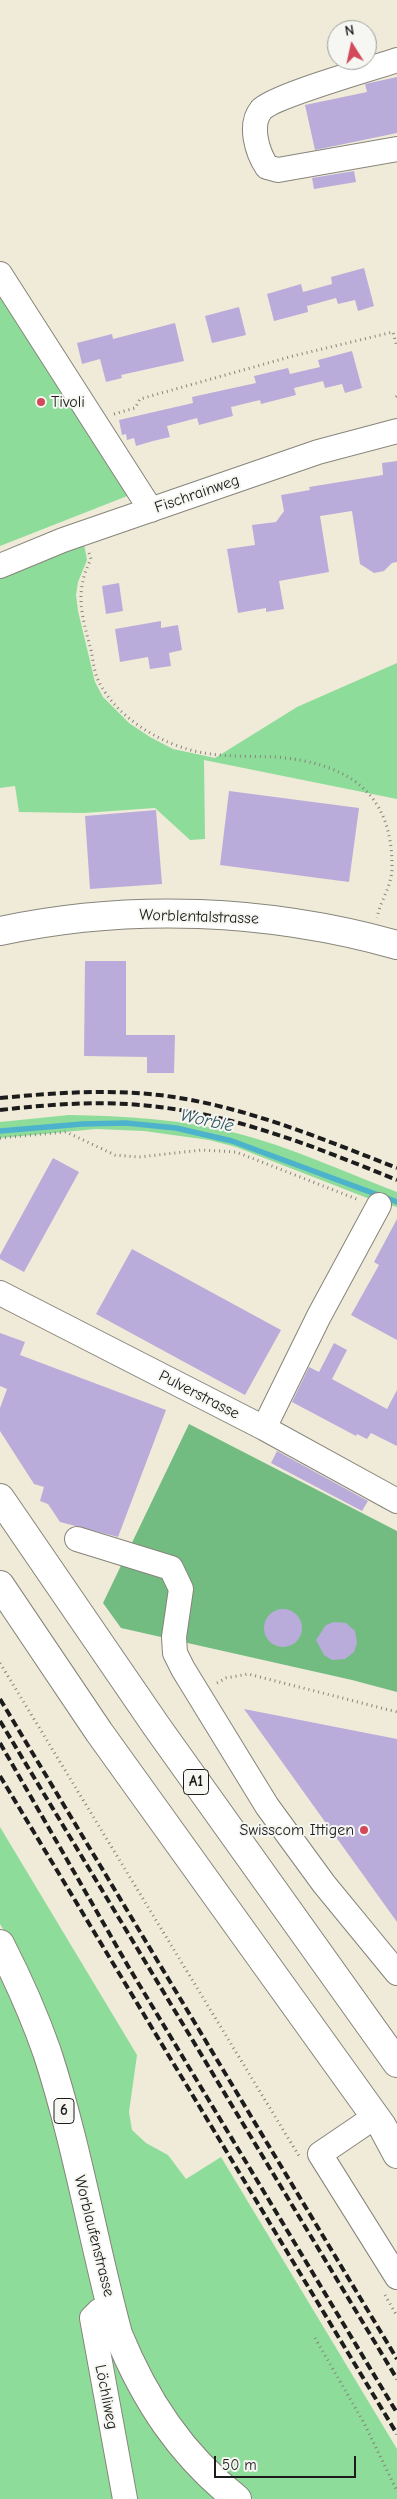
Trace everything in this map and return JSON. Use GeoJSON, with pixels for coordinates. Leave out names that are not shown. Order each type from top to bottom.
{"type":"FeatureCollection","features":[{"type":"Feature","properties":{"kind":"main road","name":"Worblentalstrasse"},"geometry":{"type":"LineString","coordinates":[[0,928],[88,917],[194,914],[287,921],[386,942]]}},
{"type":"Feature","properties":{"kind":"main road","name":"A1"},"geometry":{"type":"LineString","coordinates":[[0,1498],[157,1727],[397,2064]]}},
{"type":"Feature","properties":{"kind":"main road"},"geometry":{"type":"LineString","coordinates":[[0,1585],[83,1710],[385,2128],[397,2154]]}},
{"type":"Feature","properties":{"kind":"main road","name":"Worblaufenstrasse"},"geometry":{"type":"LineString","coordinates":[[0,1944],[27,1998],[47,2052],[62,2104],[111,2308],[131,2365],[158,2416],[200,2468],[237,2499]]}},
{"type":"Feature","properties":{"kind":"street"},"geometry":{"type":"LineString","coordinates":[[397,60],[286,97],[263,108],[255,118],[256,142],[260,157],[267,167],[278,170],[397,149]]}},
{"type":"Feature","properties":{"kind":"street"},"geometry":{"type":"LineString","coordinates":[[0,274],[151,510]]}},
{"type":"Feature","properties":{"kind":"street","name":"Fischrainweg"},"geometry":{"type":"LineString","coordinates":[[0,566],[82,534],[318,452],[397,431]]}},
{"type":"Feature","properties":{"kind":"street"},"geometry":{"type":"LineString","coordinates":[[264,1428],[319,1316],[379,1205]]}},
{"type":"Feature","properties":{"kind":"street","name":"Pulverstrasse"},"geometry":{"type":"LineString","coordinates":[[0,1292],[264,1428],[397,1501]]}},
{"type":"Feature","properties":{"kind":"street"},"geometry":{"type":"LineString","coordinates":[[77,1539],[171,1568],[181,1589],[174,1637],[175,1653],[200,1699],[278,1821],[324,1884],[397,1973]]}},
{"type":"Feature","properties":{"kind":"street"},"geometry":{"type":"LineString","coordinates":[[385,2128],[320,2154],[390,2285]]}},
{"type":"Feature","properties":{"kind":"street","name":"Löchliweg"},"geometry":{"type":"LineString","coordinates":[[111,2308],[99,2311],[92,2318],[125,2499]]}},
{"type":"Feature","properties":{"kind":"path"},"geometry":{"type":"LineString","coordinates":[[94,419],[135,408],[140,399],[384,334],[393,332],[397,347]]}},
{"type":"Feature","properties":{"kind":"path"},"geometry":{"type":"LineString","coordinates":[[82,534],[91,559],[81,583],[81,608],[96,672],[110,698],[126,715],[163,741],[180,747],[203,753],[277,758],[325,768],[361,785],[376,801],[382,812],[390,839],[392,869],[388,888],[378,914],[386,942]]}},
{"type":"Feature","properties":{"kind":"path"},"geometry":{"type":"LineString","coordinates":[[0,1138],[66,1132],[115,1155],[139,1157],[202,1150],[236,1152],[351,1198],[379,1205]]}},
{"type":"Feature","properties":{"kind":"path"},"geometry":{"type":"LineString","coordinates":[[0,1663],[302,2162]]}},
{"type":"Feature","properties":{"kind":"path"},"geometry":{"type":"LineString","coordinates":[[200,1699],[226,1678],[248,1674],[397,1712]]}},
{"type":"Feature","properties":{"kind":"path"},"geometry":{"type":"LineString","coordinates":[[390,2285],[397,2316]]}},
{"type":"Feature","properties":{"kind":"path"},"geometry":{"type":"LineString","coordinates":[[315,2338],[364,2423],[397,2492]]}},
{"type":"Feature","properties":{"kind":"green space","name":"Tivoli"},"geometry":{"type":"Polygon","coordinates":[[[0,274],[140,491],[0,546],[0,274]]]}},
{"type":"Feature","properties":{"kind":"green space"},"geometry":{"type":"Polygon","coordinates":[[[82,533],[87,560],[78,582],[76,595],[95,682],[103,697],[129,723],[173,749],[215,758],[297,707],[397,663],[397,799],[204,760],[205,839],[190,840],[155,808],[84,813],[19,812],[15,786],[0,788],[0,566],[82,533]]]}},
{"type":"Feature","properties":{"kind":"green space"},"geometry":{"type":"Polygon","coordinates":[[[69,1115],[132,1117],[174,1121],[236,1133],[297,1153],[397,1192],[397,1207],[375,1201],[236,1147],[209,1140],[144,1131],[96,1129],[0,1138],[0,1122],[69,1115]]]}},
{"type":"Feature","properties":{"kind":"green space"},"geometry":{"type":"Polygon","coordinates":[[[189,1424],[397,1531],[397,1692],[352,1680],[121,1628],[103,1603],[189,1424]]]}},
{"type":"Feature","properties":{"kind":"green space"},"geometry":{"type":"Polygon","coordinates":[[[0,1827],[137,2055],[129,2112],[132,2130],[146,2143],[168,2155],[186,2179],[221,2157],[397,2449],[397,2499],[253,2499],[231,2482],[188,2438],[140,2360],[8,1937],[0,1924],[0,1827]]]}},
{"type":"Feature","properties":{"kind":"green space"},"geometry":{"type":"Polygon","coordinates":[[[0,1946],[26,1998],[111,2309],[226,2499],[0,2499],[0,1946]]]}},
{"type":"Feature","properties":{"kind":"building"},"geometry":{"type":"Polygon","coordinates":[[[397,77],[397,133],[315,150],[305,105],[367,92],[365,84],[397,77]]]}},
{"type":"Feature","properties":{"kind":"building"},"geometry":{"type":"Polygon","coordinates":[[[354,171],[356,182],[314,189],[312,178],[354,171]]]}},
{"type":"Feature","properties":{"kind":"building"},"geometry":{"type":"Polygon","coordinates":[[[364,268],[374,306],[358,311],[355,300],[338,304],[336,298],[307,306],[308,312],[274,321],[267,294],[301,284],[303,292],[332,284],[331,277],[364,268]]]}},
{"type":"Feature","properties":{"kind":"building"},"geometry":{"type":"Polygon","coordinates":[[[239,307],[246,335],[212,343],[205,316],[239,307]]]}},
{"type":"Feature","properties":{"kind":"building"},"geometry":{"type":"Polygon","coordinates":[[[175,323],[184,361],[121,375],[122,378],[106,382],[100,359],[82,364],[77,343],[112,334],[113,339],[175,323]]]}},
{"type":"Feature","properties":{"kind":"building"},"geometry":{"type":"Polygon","coordinates":[[[352,351],[362,388],[345,393],[342,384],[325,388],[323,381],[294,388],[296,395],[261,404],[260,400],[231,407],[233,416],[199,425],[197,418],[167,426],[170,437],[136,446],[134,438],[127,440],[126,434],[122,435],[119,420],[193,403],[192,397],[256,383],[254,376],[288,368],[290,374],[320,367],[318,360],[352,351]]]}},
{"type":"Feature","properties":{"kind":"building"},"geometry":{"type":"Polygon","coordinates":[[[397,461],[397,562],[392,563],[384,571],[374,573],[360,564],[352,511],[320,516],[329,572],[279,581],[284,609],[266,612],[266,608],[238,613],[227,549],[255,545],[252,525],[276,522],[284,511],[281,495],[310,490],[309,487],[383,475],[382,463],[397,461]]]}},
{"type":"Feature","properties":{"kind":"building"},"geometry":{"type":"Polygon","coordinates":[[[119,583],[123,611],[106,614],[102,586],[119,583]]]}},
{"type":"Feature","properties":{"kind":"building"},"geometry":{"type":"Polygon","coordinates":[[[161,621],[161,628],[178,625],[182,650],[169,653],[171,666],[150,669],[148,657],[120,662],[115,629],[161,621]]]}},
{"type":"Feature","properties":{"kind":"building"},"geometry":{"type":"Polygon","coordinates":[[[229,791],[359,808],[349,882],[220,865],[229,791]]]}},
{"type":"Feature","properties":{"kind":"building"},"geometry":{"type":"Polygon","coordinates":[[[156,810],[162,884],[90,889],[85,816],[156,810]]]}},
{"type":"Feature","properties":{"kind":"building"},"geometry":{"type":"Polygon","coordinates":[[[85,961],[126,961],[126,1035],[175,1035],[174,1073],[147,1073],[147,1057],[84,1056],[85,961]]]}},
{"type":"Feature","properties":{"kind":"building"},"geometry":{"type":"Polygon","coordinates":[[[53,1158],[79,1172],[24,1272],[0,1259],[0,1255],[53,1158]]]}},
{"type":"Feature","properties":{"kind":"building"},"geometry":{"type":"Polygon","coordinates":[[[397,1219],[397,1340],[351,1315],[379,1265],[374,1262],[397,1219]]]}},
{"type":"Feature","properties":{"kind":"building"},"geometry":{"type":"Polygon","coordinates":[[[132,1249],[281,1330],[245,1395],[96,1314],[132,1249]]]}},
{"type":"Feature","properties":{"kind":"building"},"geometry":{"type":"Polygon","coordinates":[[[0,1333],[25,1342],[20,1355],[166,1410],[118,1537],[60,1522],[48,1504],[40,1501],[44,1487],[34,1484],[0,1431],[0,1408],[7,1389],[0,1386],[0,1333]]]}},
{"type":"Feature","properties":{"kind":"building"},"geometry":{"type":"Polygon","coordinates":[[[334,1343],[347,1350],[332,1379],[387,1409],[397,1390],[397,1446],[371,1433],[367,1439],[357,1434],[356,1436],[292,1402],[309,1367],[319,1372],[334,1343]]]}},
{"type":"Feature","properties":{"kind":"building"},"geometry":{"type":"Polygon","coordinates":[[[277,1451],[368,1501],[362,1511],[271,1463],[277,1451]]]}},
{"type":"Feature","properties":{"kind":"building"},"geometry":{"type":"Polygon","coordinates":[[[283,1609],[296,1615],[302,1628],[296,1641],[283,1647],[270,1641],[264,1628],[270,1615],[283,1609]]]}},
{"type":"Feature","properties":{"kind":"building"},"geometry":{"type":"Polygon","coordinates":[[[334,1622],[346,1623],[355,1631],[357,1643],[354,1652],[345,1659],[332,1660],[324,1655],[316,1640],[326,1625],[334,1622]]]}},
{"type":"Feature","properties":{"kind":"building","name":"Swisscom Ittigen"},"geometry":{"type":"Polygon","coordinates":[[[244,1709],[397,1739],[397,1922],[244,1709]]]}},
{"type":"Feature","properties":{"kind":"waterway","name":"Worble"},"geometry":{"type":"LineString","coordinates":[[0,1131],[82,1124],[126,1123],[176,1128],[232,1141],[397,1202]]}},
{"type":"Feature","properties":{"kind":"railway"},"geometry":{"type":"LineString","coordinates":[[0,1098],[99,1092],[139,1093],[190,1100],[220,1106],[280,1124],[397,1168]]}},
{"type":"Feature","properties":{"kind":"railway"},"geometry":{"type":"LineString","coordinates":[[0,1110],[99,1103],[139,1105],[190,1112],[250,1126],[310,1146],[397,1180]]}},
{"type":"Feature","properties":{"kind":"railway"},"geometry":{"type":"LineString","coordinates":[[0,1699],[397,2359]]}},
{"type":"Feature","properties":{"kind":"railway"},"geometry":{"type":"LineString","coordinates":[[0,1721],[397,2379]]}},
{"type":"Feature","properties":{"kind":"railway"},"geometry":{"type":"LineString","coordinates":[[0,1743],[128,1966],[397,2413]]}},
{"type":"Feature","properties":{"kind":"railway"},"geometry":{"type":"LineString","coordinates":[[0,1776],[397,2434]]}},
{"type":"Feature","properties":{"kind":"place","name":"Tivoli"},"geometry":{"type":"Point","coordinates":[41,402]}},
{"type":"Feature","properties":{"kind":"place","name":"Swisscom Ittigen"},"geometry":{"type":"Point","coordinates":[364,1830]}}]}
